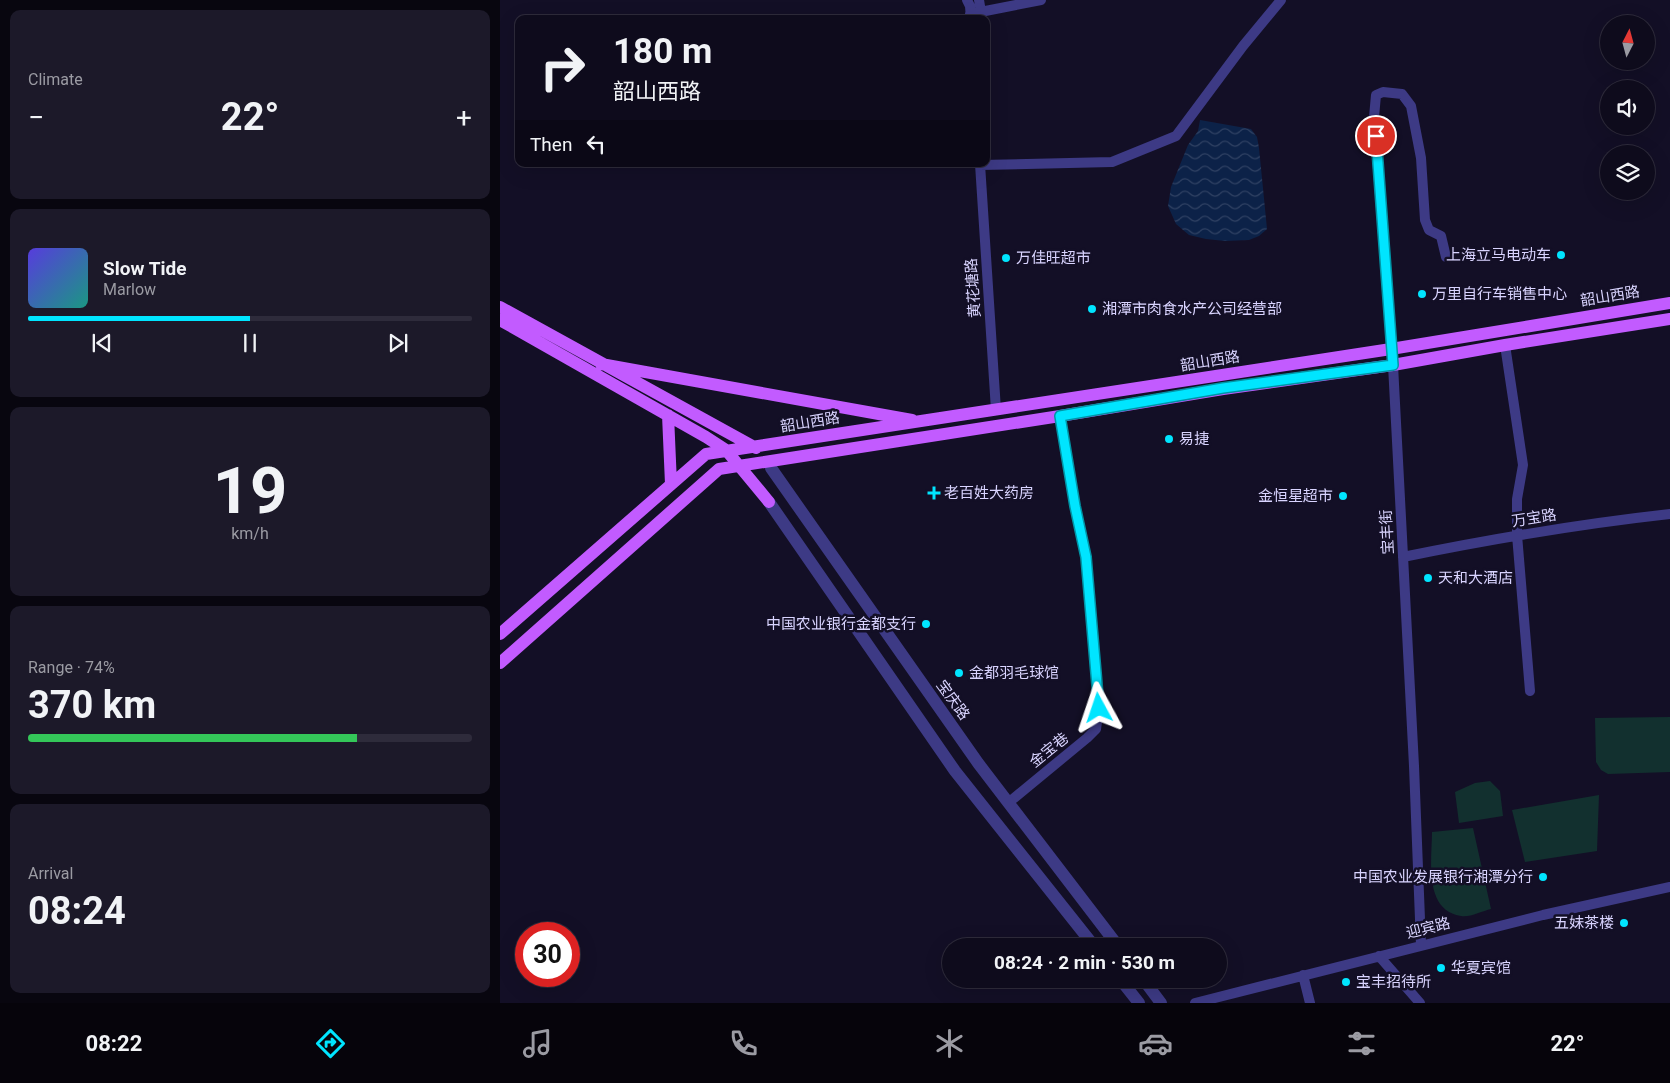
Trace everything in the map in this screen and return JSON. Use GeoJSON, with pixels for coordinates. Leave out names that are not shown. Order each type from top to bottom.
{"type":"FeatureCollection","features":[{"type":"Feature","properties":{"kind":"main road","name":"韶山西路"},"geometry":{"type":"LineString","coordinates":[[500,634],[706,454],[1391,349],[1670,303]]}},
{"type":"Feature","properties":{"kind":"main road"},"geometry":{"type":"LineString","coordinates":[[500,307],[755,447],[768,464]]}},
{"type":"Feature","properties":{"kind":"main road","name":"韶山西路"},"geometry":{"type":"LineString","coordinates":[[500,662],[719,469],[740,465],[768,464],[1223,388],[1393,365],[1670,319]]}},
{"type":"Feature","properties":{"kind":"main road"},"geometry":{"type":"LineString","coordinates":[[500,320],[726,450],[769,502]]}},
{"type":"Feature","properties":{"kind":"main road"},"geometry":{"type":"LineString","coordinates":[[601,364],[922,422]]}},
{"type":"Feature","properties":{"kind":"main road"},"geometry":{"type":"LineString","coordinates":[[668,415],[671,484]]}},
{"type":"Feature","properties":{"kind":"street"},"geometry":{"type":"LineString","coordinates":[[967,0],[970,15]]}},
{"type":"Feature","properties":{"kind":"street"},"geometry":{"type":"LineString","coordinates":[[979,0],[981,12]]}},
{"type":"Feature","properties":{"kind":"street"},"geometry":{"type":"LineString","coordinates":[[973,15],[1041,0]]}},
{"type":"Feature","properties":{"kind":"street"},"geometry":{"type":"LineString","coordinates":[[990,164],[1112,162],[1176,136],[1243,46],[1281,0]]}},
{"type":"Feature","properties":{"kind":"street","name":"宝丰街"},"geometry":{"type":"LineString","coordinates":[[1421,946],[1414,766],[1393,365],[1374,117],[1376,95],[1383,92],[1402,94],[1411,106],[1421,158],[1425,220],[1430,230],[1441,236],[1446,257]]}},
{"type":"Feature","properties":{"kind":"street","name":"黄花塘路"},"geometry":{"type":"LineString","coordinates":[[980,167],[996,410]]}},
{"type":"Feature","properties":{"kind":"street"},"geometry":{"type":"LineString","coordinates":[[1505,345],[1523,465],[1517,499],[1517,536],[1530,691]]}},
{"type":"Feature","properties":{"kind":"street","name":"金宝巷"},"geometry":{"type":"LineString","coordinates":[[1008,803],[1096,729],[1099,708],[1086,557],[1075,506],[1060,416]]}},
{"type":"Feature","properties":{"kind":"street","name":"宝庆路"},"geometry":{"type":"LineString","coordinates":[[768,464],[933,700],[1008,803],[1112,938]]}},
{"type":"Feature","properties":{"kind":"street"},"geometry":{"type":"LineString","coordinates":[[769,502],[955,771],[1088,938]]}},
{"type":"Feature","properties":{"kind":"street","name":"万宝路"},"geometry":{"type":"LineString","coordinates":[[1403,558],[1517,536],[1670,514]]}},
{"type":"Feature","properties":{"kind":"street","name":"迎宾路"},"geometry":{"type":"LineString","coordinates":[[1195,1003],[1543,915],[1670,887]]}},
{"type":"Feature","properties":{"kind":"street"},"geometry":{"type":"LineString","coordinates":[[1379,956],[1420,1003]]}},
{"type":"Feature","properties":{"kind":"street"},"geometry":{"type":"LineString","coordinates":[[1302,975],[1310,1003]]}},
{"type":"Feature","properties":{"kind":"street"},"geometry":{"type":"LineString","coordinates":[[1127,988],[1139,1003]]}},
{"type":"Feature","properties":{"kind":"street"},"geometry":{"type":"LineString","coordinates":[[1150,988],[1161,1003]]}},
{"type":"Feature","properties":{"kind":"green space"},"geometry":{"type":"Polygon","coordinates":[[[1670,717],[1670,772],[1608,774],[1601,770],[1596,762],[1595,718],[1670,717]]]}},
{"type":"Feature","properties":{"kind":"green space"},"geometry":{"type":"Polygon","coordinates":[[[1490,781],[1500,791],[1503,816],[1459,823],[1455,792],[1475,783],[1490,781]]]}},
{"type":"Feature","properties":{"kind":"green space"},"geometry":{"type":"Polygon","coordinates":[[[1599,795],[1597,851],[1525,862],[1512,810],[1599,795]]]}},
{"type":"Feature","properties":{"kind":"green space"},"geometry":{"type":"Polygon","coordinates":[[[1473,828],[1491,909],[1472,915],[1461,916],[1449,912],[1440,904],[1435,894],[1431,869],[1432,832],[1473,828]]]}},
{"type":"Feature","properties":{"kind":"water"},"geometry":{"type":"Polygon","coordinates":[[[1200,120],[1251,129],[1257,137],[1267,229],[1259,236],[1249,240],[1225,241],[1206,239],[1189,235],[1176,224],[1168,206],[1171,187],[1188,145],[1198,131],[1200,120]]]}},
{"type":"Feature","properties":{"kind":"place","name":"上海立马电动车"},"geometry":{"type":"Point","coordinates":[1561,255]}},
{"type":"Feature","properties":{"kind":"place","name":"万佳旺超市"},"geometry":{"type":"Point","coordinates":[1006,258]}},
{"type":"Feature","properties":{"kind":"place","name":"万里自行车销售中心"},"geometry":{"type":"Point","coordinates":[1422,294]}},
{"type":"Feature","properties":{"kind":"place","name":"湘潭市肉食水产公司经营部"},"geometry":{"type":"Point","coordinates":[1092,309]}},
{"type":"Feature","properties":{"kind":"place","name":"易捷"},"geometry":{"type":"Point","coordinates":[1169,439]}},
{"type":"Feature","properties":{"kind":"place","name":"老百姓大药房"},"geometry":{"type":"Point","coordinates":[934,493]}},
{"type":"Feature","properties":{"kind":"place","name":"金恒星超市"},"geometry":{"type":"Point","coordinates":[1343,496]}},
{"type":"Feature","properties":{"kind":"place","name":"天和大酒店"},"geometry":{"type":"Point","coordinates":[1428,578]}},
{"type":"Feature","properties":{"kind":"place","name":"中国农业银行金都支行"},"geometry":{"type":"Point","coordinates":[926,624]}},
{"type":"Feature","properties":{"kind":"place","name":"金都羽毛球馆"},"geometry":{"type":"Point","coordinates":[959,673]}},
{"type":"Feature","properties":{"kind":"place","name":"中国农业发展银行湘潭分行"},"geometry":{"type":"Point","coordinates":[1543,877]}},
{"type":"Feature","properties":{"kind":"place","name":"五妹茶楼"},"geometry":{"type":"Point","coordinates":[1624,923]}},
{"type":"Feature","properties":{"kind":"place","name":"华夏宾馆"},"geometry":{"type":"Point","coordinates":[1441,968]}},
{"type":"Feature","properties":{"kind":"place","name":"宝丰招待所"},"geometry":{"type":"Point","coordinates":[1346,982]}},
{"type":"Feature","properties":{"kind":"route"},"geometry":{"type":"LineString","coordinates":[[1099,708],[1086,557],[1075,506],[1060,416],[1223,388],[1393,365],[1376,136]]}}]}
